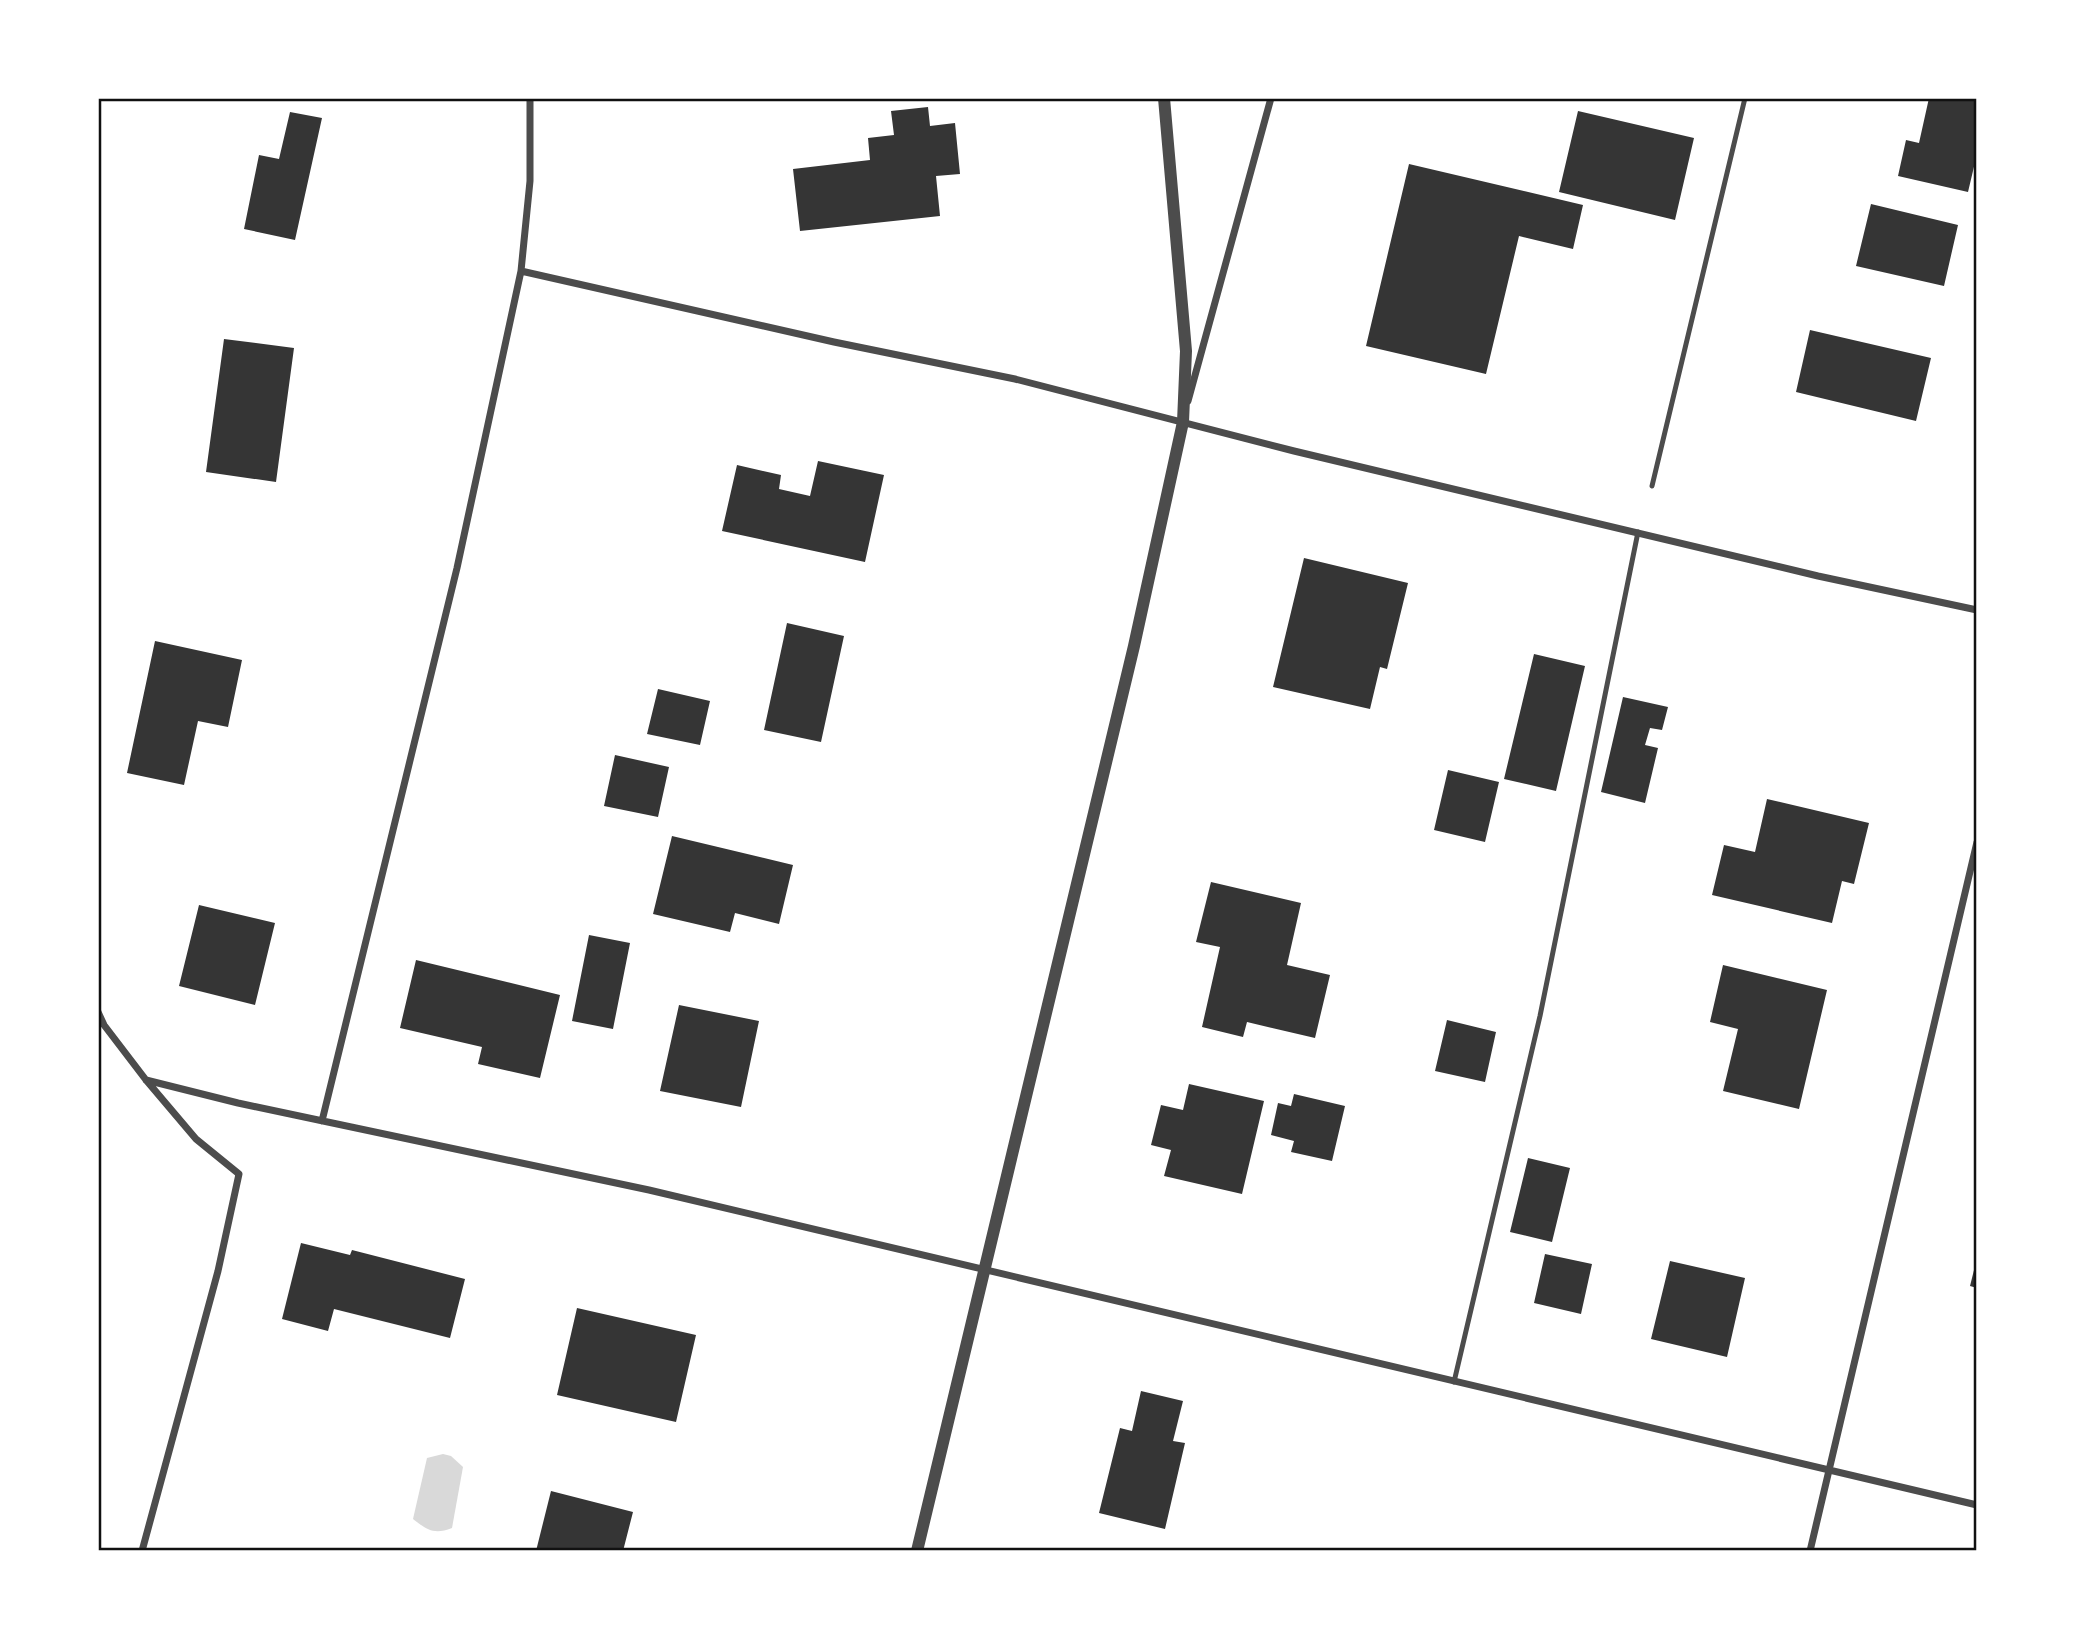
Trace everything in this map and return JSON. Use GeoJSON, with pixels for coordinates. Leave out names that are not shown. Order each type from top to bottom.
{"type":"FeatureCollection","features":[{"type":"Feature","properties":{"kind":"street"},"geometry":{"type":"LineString","coordinates":[[322,1121],[457,568],[521,271],[530,181],[530,98]]}},
{"type":"Feature","properties":{"kind":"street"},"geometry":{"type":"LineString","coordinates":[[1164,98],[1186,352],[1183,422]]}},
{"type":"Feature","properties":{"kind":"street"},"geometry":{"type":"LineString","coordinates":[[917,1551],[1134,646],[1183,422],[1271,98]]}},
{"type":"Feature","properties":{"kind":"street"},"geometry":{"type":"LineString","coordinates":[[521,271],[834,342],[1015,379],[1294,451],[1818,576],[1977,610]]}},
{"type":"Feature","properties":{"kind":"street"},"geometry":{"type":"LineString","coordinates":[[1810,1551],[1977,842]]}},
{"type":"Feature","properties":{"kind":"street"},"geometry":{"type":"LineString","coordinates":[[98,1012],[104,1025],[146,1080],[196,1139],[239,1174],[218,1271],[142,1551]]}},
{"type":"Feature","properties":{"kind":"street"},"geometry":{"type":"LineString","coordinates":[[146,1080],[322,1121],[649,1189],[1977,1505]]}},
{"type":"Feature","properties":{"kind":"lane"},"geometry":{"type":"LineString","coordinates":[[1652,486],[1745,98]]}},
{"type":"Feature","properties":{"kind":"lane"},"geometry":{"type":"LineString","coordinates":[[1454,1382],[1540,1016],[1638,532]]}},
{"type":"Feature","properties":{"kind":"shaded area"},"geometry":{"type":"Polygon","coordinates":[[[443,1454],[451,1456],[463,1467],[452,1528],[435,1531],[413,1519],[427,1458],[443,1454]]]}},
{"type":"Feature","properties":{"kind":"building"},"geometry":{"type":"Polygon","coordinates":[[[1929,98],[1977,98],[1977,154],[1968,192],[1898,176],[1906,140],[1919,143],[1929,98]]]}},
{"type":"Feature","properties":{"kind":"building"},"geometry":{"type":"Polygon","coordinates":[[[928,107],[930,126],[955,123],[960,174],[936,176],[940,216],[800,231],[793,169],[870,160],[868,138],[894,135],[891,111],[928,107]]]}},
{"type":"Feature","properties":{"kind":"building"},"geometry":{"type":"Polygon","coordinates":[[[1578,111],[1694,138],[1675,220],[1559,192],[1578,111]]]}},
{"type":"Feature","properties":{"kind":"building"},"geometry":{"type":"Polygon","coordinates":[[[290,112],[322,118],[295,240],[244,229],[259,155],[279,159],[290,112]]]}},
{"type":"Feature","properties":{"kind":"building"},"geometry":{"type":"Polygon","coordinates":[[[1409,164],[1583,205],[1573,249],[1519,236],[1486,374],[1366,346],[1409,164]]]}},
{"type":"Feature","properties":{"kind":"building"},"geometry":{"type":"Polygon","coordinates":[[[1871,204],[1958,225],[1944,286],[1856,266],[1871,204]]]}},
{"type":"Feature","properties":{"kind":"building"},"geometry":{"type":"Polygon","coordinates":[[[1810,330],[1931,358],[1916,421],[1796,392],[1810,330]]]}},
{"type":"Feature","properties":{"kind":"building"},"geometry":{"type":"Polygon","coordinates":[[[224,339],[294,348],[276,482],[206,472],[224,339]]]}},
{"type":"Feature","properties":{"kind":"building"},"geometry":{"type":"Polygon","coordinates":[[[818,461],[884,475],[865,562],[722,531],[737,465],[781,475],[779,489],[810,496],[818,461]]]}},
{"type":"Feature","properties":{"kind":"building"},"geometry":{"type":"Polygon","coordinates":[[[1304,558],[1408,583],[1387,669],[1380,667],[1370,709],[1273,687],[1304,558]]]}},
{"type":"Feature","properties":{"kind":"building"},"geometry":{"type":"Polygon","coordinates":[[[787,623],[844,636],[821,742],[764,730],[787,623]]]}},
{"type":"Feature","properties":{"kind":"building"},"geometry":{"type":"Polygon","coordinates":[[[155,641],[242,660],[228,727],[198,721],[184,785],[127,773],[155,641]]]}},
{"type":"Feature","properties":{"kind":"building"},"geometry":{"type":"Polygon","coordinates":[[[1534,654],[1585,666],[1556,791],[1504,779],[1534,654]]]}},
{"type":"Feature","properties":{"kind":"building"},"geometry":{"type":"Polygon","coordinates":[[[658,689],[710,701],[700,745],[647,734],[658,689]]]}},
{"type":"Feature","properties":{"kind":"building"},"geometry":{"type":"Polygon","coordinates":[[[1623,697],[1668,707],[1662,730],[1650,728],[1645,745],[1658,748],[1645,803],[1601,792],[1623,697]]]}},
{"type":"Feature","properties":{"kind":"building"},"geometry":{"type":"Polygon","coordinates":[[[615,755],[669,767],[658,817],[604,806],[615,755]]]}},
{"type":"Feature","properties":{"kind":"building"},"geometry":{"type":"Polygon","coordinates":[[[1448,770],[1499,782],[1485,842],[1434,830],[1448,770]]]}},
{"type":"Feature","properties":{"kind":"building"},"geometry":{"type":"Polygon","coordinates":[[[1767,799],[1869,823],[1854,884],[1842,881],[1832,923],[1712,895],[1724,845],[1755,852],[1767,799]]]}},
{"type":"Feature","properties":{"kind":"building"},"geometry":{"type":"Polygon","coordinates":[[[672,836],[793,865],[779,924],[735,913],[730,932],[653,914],[672,836]]]}},
{"type":"Feature","properties":{"kind":"building"},"geometry":{"type":"Polygon","coordinates":[[[1211,882],[1301,903],[1287,965],[1330,975],[1315,1038],[1247,1022],[1243,1037],[1202,1027],[1220,947],[1196,942],[1211,882]]]}},
{"type":"Feature","properties":{"kind":"building"},"geometry":{"type":"Polygon","coordinates":[[[199,905],[275,923],[255,1005],[179,986],[199,905]]]}},
{"type":"Feature","properties":{"kind":"building"},"geometry":{"type":"Polygon","coordinates":[[[589,935],[630,943],[613,1029],[572,1021],[589,935]]]}},
{"type":"Feature","properties":{"kind":"building"},"geometry":{"type":"Polygon","coordinates":[[[416,960],[560,995],[540,1078],[478,1064],[482,1047],[400,1028],[416,960]]]}},
{"type":"Feature","properties":{"kind":"building"},"geometry":{"type":"Polygon","coordinates":[[[1723,965],[1827,990],[1799,1109],[1723,1091],[1738,1029],[1710,1022],[1723,965]]]}},
{"type":"Feature","properties":{"kind":"building"},"geometry":{"type":"Polygon","coordinates":[[[679,1005],[759,1021],[741,1107],[660,1091],[679,1005]]]}},
{"type":"Feature","properties":{"kind":"building"},"geometry":{"type":"Polygon","coordinates":[[[1447,1020],[1496,1032],[1485,1082],[1435,1071],[1447,1020]]]}},
{"type":"Feature","properties":{"kind":"building"},"geometry":{"type":"Polygon","coordinates":[[[1189,1084],[1264,1101],[1242,1194],[1164,1176],[1171,1150],[1151,1145],[1161,1105],[1183,1110],[1189,1084]]]}},
{"type":"Feature","properties":{"kind":"building"},"geometry":{"type":"Polygon","coordinates":[[[1294,1094],[1345,1106],[1332,1161],[1291,1152],[1294,1141],[1271,1135],[1278,1103],[1291,1106],[1294,1094]]]}},
{"type":"Feature","properties":{"kind":"building"},"geometry":{"type":"Polygon","coordinates":[[[1528,1158],[1570,1168],[1552,1242],[1510,1232],[1528,1158]]]}},
{"type":"Feature","properties":{"kind":"building"},"geometry":{"type":"Polygon","coordinates":[[[301,1243],[350,1255],[352,1250],[465,1279],[450,1338],[334,1309],[328,1331],[282,1319],[301,1243]]]}},
{"type":"Feature","properties":{"kind":"building"},"geometry":{"type":"Polygon","coordinates":[[[1545,1254],[1592,1264],[1581,1314],[1534,1303],[1545,1254]]]}},
{"type":"Feature","properties":{"kind":"building"},"geometry":{"type":"Polygon","coordinates":[[[1670,1261],[1745,1278],[1727,1357],[1651,1339],[1670,1261]]]}},
{"type":"Feature","properties":{"kind":"building"},"geometry":{"type":"Polygon","coordinates":[[[1977,1262],[1977,1288],[1970,1286],[1977,1262]]]}},
{"type":"Feature","properties":{"kind":"building"},"geometry":{"type":"Polygon","coordinates":[[[577,1308],[696,1335],[676,1422],[557,1395],[577,1308]]]}},
{"type":"Feature","properties":{"kind":"building"},"geometry":{"type":"Polygon","coordinates":[[[1141,1391],[1183,1401],[1173,1441],[1185,1443],[1165,1529],[1099,1513],[1120,1428],[1132,1431],[1141,1391]]]}},
{"type":"Feature","properties":{"kind":"building"},"geometry":{"type":"Polygon","coordinates":[[[551,1491],[633,1512],[623,1551],[536,1551],[551,1491]]]}}]}
